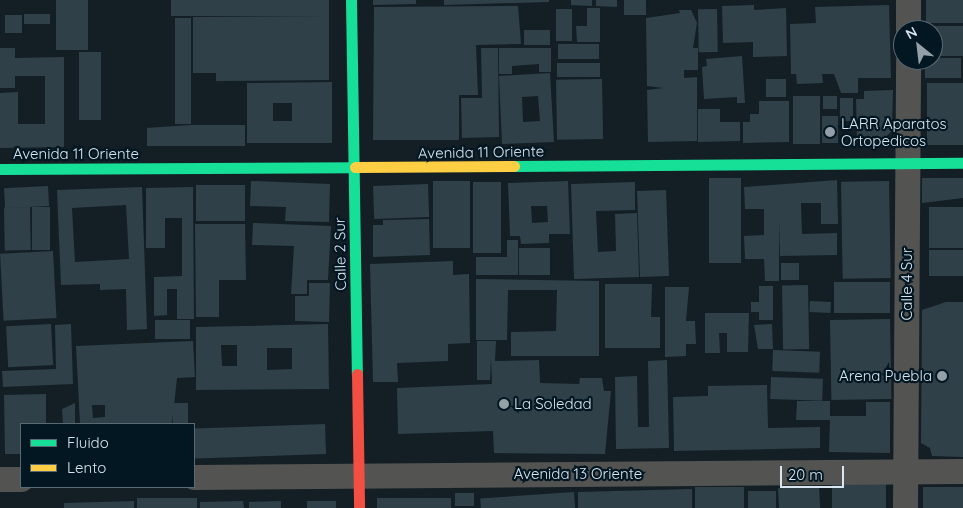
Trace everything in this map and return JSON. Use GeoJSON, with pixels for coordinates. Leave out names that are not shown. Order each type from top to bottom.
{"type":"FeatureCollection","features":[{"type":"Feature","properties":{"kind":"street","name":"Calle 2 Sur"},"geometry":{"type":"LineString","coordinates":[[351,0],[359,508]]}},
{"type":"Feature","properties":{"kind":"street"},"geometry":{"type":"LineString","coordinates":[[908,0],[908,20]]}},
{"type":"Feature","properties":{"kind":"street","name":"Calle 4 Sur"},"geometry":{"type":"LineString","coordinates":[[905,508],[908,70]]}},
{"type":"Feature","properties":{"kind":"street","name":"Avenida 11 Oriente"},"geometry":{"type":"LineString","coordinates":[[0,169],[354,168],[963,162]]}},
{"type":"Feature","properties":{"kind":"street","name":"Avenida 13 Oriente"},"geometry":{"type":"LineString","coordinates":[[195,477],[963,471]]}},
{"type":"Feature","properties":{"kind":"street"},"geometry":{"type":"LineString","coordinates":[[0,479],[20,479]]}},
{"type":"Feature","properties":{"kind":"building"},"geometry":{"type":"Polygon","coordinates":[[[56,0],[88,0],[88,50],[56,50],[56,0]]]}},
{"type":"Feature","properties":{"kind":"building"},"geometry":{"type":"Polygon","coordinates":[[[171,0],[329,0],[329,16],[171,16],[171,0]]]}},
{"type":"Feature","properties":{"kind":"building"},"geometry":{"type":"Polygon","coordinates":[[[373,0],[416,0],[416,4],[373,5],[373,0]]]}},
{"type":"Feature","properties":{"kind":"building"},"geometry":{"type":"Polygon","coordinates":[[[444,0],[549,0],[549,2],[444,5],[444,0]]]}},
{"type":"Feature","properties":{"kind":"building"},"geometry":{"type":"Polygon","coordinates":[[[571,0],[592,0],[592,6],[571,5],[571,0]]]}},
{"type":"Feature","properties":{"kind":"building"},"geometry":{"type":"Polygon","coordinates":[[[596,0],[617,0],[617,7],[596,6],[596,0]]]}},
{"type":"Feature","properties":{"kind":"building"},"geometry":{"type":"Polygon","coordinates":[[[624,0],[646,0],[646,15],[624,15],[624,0]]]}},
{"type":"Feature","properties":{"kind":"building"},"geometry":{"type":"Polygon","coordinates":[[[926,0],[963,0],[963,23],[943,23],[943,20],[926,20],[926,0]]]}},
{"type":"Feature","properties":{"kind":"building"},"geometry":{"type":"Polygon","coordinates":[[[754,5],[754,10],[786,8],[787,56],[753,57],[753,42],[723,43],[722,6],[754,5]]]}},
{"type":"Feature","properties":{"kind":"building"},"geometry":{"type":"Polygon","coordinates":[[[889,5],[891,78],[858,78],[858,93],[841,93],[834,74],[822,74],[823,83],[797,84],[796,74],[791,74],[790,24],[816,23],[815,7],[889,5]]]}},
{"type":"Feature","properties":{"kind":"building"},"geometry":{"type":"Polygon","coordinates":[[[518,6],[521,44],[476,45],[478,95],[459,95],[459,140],[373,140],[374,7],[518,6]]]}},
{"type":"Feature","properties":{"kind":"building"},"geometry":{"type":"Polygon","coordinates":[[[587,8],[600,8],[600,42],[577,42],[576,26],[587,26],[587,8]]]}},
{"type":"Feature","properties":{"kind":"building"},"geometry":{"type":"Polygon","coordinates":[[[556,9],[572,9],[572,41],[556,41],[556,9]]]}},
{"type":"Feature","properties":{"kind":"building"},"geometry":{"type":"Polygon","coordinates":[[[698,9],[717,9],[718,52],[699,52],[698,9]]]}},
{"type":"Feature","properties":{"kind":"building"},"geometry":{"type":"Polygon","coordinates":[[[679,10],[691,10],[697,23],[693,48],[698,48],[698,70],[684,70],[684,78],[697,77],[697,141],[648,142],[647,90],[663,88],[647,86],[646,18],[680,13],[679,10]]]}},
{"type":"Feature","properties":{"kind":"building"},"geometry":{"type":"Polygon","coordinates":[[[24,14],[50,14],[50,24],[24,24],[24,14]]]}},
{"type":"Feature","properties":{"kind":"building"},"geometry":{"type":"Polygon","coordinates":[[[5,15],[22,15],[22,33],[5,33],[5,15]]]}},
{"type":"Feature","properties":{"kind":"building"},"geometry":{"type":"Polygon","coordinates":[[[329,16],[329,80],[216,81],[216,73],[193,73],[193,17],[329,16]]]}},
{"type":"Feature","properties":{"kind":"building"},"geometry":{"type":"Polygon","coordinates":[[[175,18],[191,18],[191,124],[175,124],[175,18]]]}},
{"type":"Feature","properties":{"kind":"building"},"geometry":{"type":"Polygon","coordinates":[[[943,26],[963,26],[963,56],[943,56],[943,26]]]}},
{"type":"Feature","properties":{"kind":"building"},"geometry":{"type":"Polygon","coordinates":[[[524,30],[550,30],[550,45],[524,45],[524,30]]]}},
{"type":"Feature","properties":{"kind":"building"},"geometry":{"type":"Polygon","coordinates":[[[558,44],[599,44],[599,59],[558,59],[558,44]]]}},
{"type":"Feature","properties":{"kind":"building"},"geometry":{"type":"Polygon","coordinates":[[[0,48],[15,48],[15,58],[64,57],[64,147],[0,148],[0,93],[18,92],[18,124],[45,124],[45,76],[15,76],[15,88],[0,88],[0,48]]]}},
{"type":"Feature","properties":{"kind":"building"},"geometry":{"type":"Polygon","coordinates":[[[481,48],[498,48],[499,137],[462,138],[461,98],[482,98],[481,48]]]}},
{"type":"Feature","properties":{"kind":"building"},"geometry":{"type":"Polygon","coordinates":[[[499,48],[551,48],[551,72],[539,72],[539,64],[512,66],[512,74],[499,74],[499,48]]]}},
{"type":"Feature","properties":{"kind":"building"},"geometry":{"type":"Polygon","coordinates":[[[79,52],[101,52],[101,120],[79,120],[79,52]]]}},
{"type":"Feature","properties":{"kind":"building"},"geometry":{"type":"Polygon","coordinates":[[[742,56],[745,103],[737,103],[737,97],[704,99],[702,67],[707,66],[706,59],[742,56]]]}},
{"type":"Feature","properties":{"kind":"building"},"geometry":{"type":"Polygon","coordinates":[[[943,58],[961,58],[961,78],[925,78],[925,70],[943,70],[943,58]]]}},
{"type":"Feature","properties":{"kind":"building"},"geometry":{"type":"Polygon","coordinates":[[[557,63],[600,63],[600,77],[557,77],[557,63]]]}},
{"type":"Feature","properties":{"kind":"building"},"geometry":{"type":"Polygon","coordinates":[[[550,73],[554,142],[502,144],[499,76],[550,73]],[[538,96],[522,97],[523,122],[540,121],[538,96]]]}},
{"type":"Feature","properties":{"kind":"building"},"geometry":{"type":"Polygon","coordinates":[[[602,79],[603,139],[557,140],[556,80],[602,79]]]}},
{"type":"Feature","properties":{"kind":"building"},"geometry":{"type":"Polygon","coordinates":[[[766,79],[786,79],[786,97],[766,97],[766,79]]]}},
{"type":"Feature","properties":{"kind":"building"},"geometry":{"type":"Polygon","coordinates":[[[332,82],[332,143],[247,143],[247,83],[332,82]],[[273,103],[273,121],[292,121],[292,103],[273,103]]]}},
{"type":"Feature","properties":{"kind":"building"},"geometry":{"type":"Polygon","coordinates":[[[927,83],[963,83],[963,145],[927,145],[927,83]]]}},
{"type":"Feature","properties":{"kind":"building"},"geometry":{"type":"Polygon","coordinates":[[[893,90],[892,131],[881,141],[857,142],[856,99],[864,99],[864,91],[893,90]]]}},
{"type":"Feature","properties":{"kind":"building"},"geometry":{"type":"Polygon","coordinates":[[[793,96],[820,96],[820,144],[793,144],[793,96]]]}},
{"type":"Feature","properties":{"kind":"building"},"geometry":{"type":"Polygon","coordinates":[[[823,96],[837,96],[837,109],[823,109],[823,96]]]}},
{"type":"Feature","properties":{"kind":"building"},"geometry":{"type":"Polygon","coordinates":[[[840,98],[853,98],[853,121],[840,121],[840,98]]]}},
{"type":"Feature","properties":{"kind":"building"},"geometry":{"type":"Polygon","coordinates":[[[759,101],[789,101],[789,142],[743,143],[743,122],[750,122],[750,114],[759,114],[759,101]]]}},
{"type":"Feature","properties":{"kind":"building"},"geometry":{"type":"Polygon","coordinates":[[[698,109],[720,109],[720,122],[740,122],[740,141],[698,142],[698,109]]]}},
{"type":"Feature","properties":{"kind":"building"},"geometry":{"type":"Polygon","coordinates":[[[822,116],[838,116],[838,143],[822,143],[822,116]]]}},
{"type":"Feature","properties":{"kind":"building"},"geometry":{"type":"Polygon","coordinates":[[[190,125],[245,125],[245,146],[147,146],[147,128],[190,125]]]}},
{"type":"Feature","properties":{"kind":"building"},"geometry":{"type":"Polygon","coordinates":[[[709,178],[741,178],[741,263],[709,263],[709,178]]]}},
{"type":"Feature","properties":{"kind":"building"},"geometry":{"type":"Polygon","coordinates":[[[922,178],[963,178],[963,198],[922,203],[922,178]]]}},
{"type":"Feature","properties":{"kind":"building"},"geometry":{"type":"Polygon","coordinates":[[[837,180],[838,224],[821,224],[821,203],[801,203],[802,234],[837,233],[837,255],[780,256],[779,220],[779,281],[765,281],[764,259],[745,259],[744,236],[764,235],[764,209],[745,209],[744,187],[837,180]]]}},
{"type":"Feature","properties":{"kind":"building"},"geometry":{"type":"Polygon","coordinates":[[[251,181],[330,184],[329,222],[285,221],[286,207],[250,206],[251,181]]]}},
{"type":"Feature","properties":{"kind":"building"},"geometry":{"type":"Polygon","coordinates":[[[433,181],[470,181],[470,248],[433,248],[433,181]]]}},
{"type":"Feature","properties":{"kind":"building"},"geometry":{"type":"Polygon","coordinates":[[[568,181],[570,234],[549,234],[549,243],[521,244],[520,236],[510,236],[508,183],[568,181]],[[531,206],[532,223],[548,222],[547,206],[531,206]]]}},
{"type":"Feature","properties":{"kind":"building"},"geometry":{"type":"Polygon","coordinates":[[[889,181],[891,278],[843,279],[841,182],[889,181]]]}},
{"type":"Feature","properties":{"kind":"building"},"geometry":{"type":"Polygon","coordinates":[[[473,182],[501,182],[501,253],[473,253],[473,182]]]}},
{"type":"Feature","properties":{"kind":"building"},"geometry":{"type":"Polygon","coordinates":[[[635,182],[635,210],[596,211],[598,252],[616,251],[615,214],[637,213],[639,277],[574,279],[571,184],[635,182]]]}},
{"type":"Feature","properties":{"kind":"building"},"geometry":{"type":"Polygon","coordinates":[[[428,184],[429,217],[374,219],[373,186],[428,184]]]}},
{"type":"Feature","properties":{"kind":"building"},"geometry":{"type":"Polygon","coordinates":[[[196,185],[245,185],[245,221],[196,221],[196,185]]]}},
{"type":"Feature","properties":{"kind":"building"},"geometry":{"type":"Polygon","coordinates":[[[48,186],[49,206],[5,208],[4,188],[48,186]]]}},
{"type":"Feature","properties":{"kind":"building"},"geometry":{"type":"Polygon","coordinates":[[[142,187],[147,329],[127,330],[126,289],[100,290],[100,284],[61,285],[57,190],[142,187]],[[126,205],[72,208],[75,262],[129,259],[126,205]]]}},
{"type":"Feature","properties":{"kind":"building"},"geometry":{"type":"Polygon","coordinates":[[[193,187],[194,319],[177,319],[177,289],[167,289],[167,315],[154,316],[154,277],[182,276],[182,218],[165,218],[165,248],[146,248],[146,188],[193,187]]]}},
{"type":"Feature","properties":{"kind":"building"},"geometry":{"type":"Polygon","coordinates":[[[666,190],[669,276],[640,277],[637,191],[666,190]]]}},
{"type":"Feature","properties":{"kind":"building"},"geometry":{"type":"Polygon","coordinates":[[[4,207],[30,207],[31,250],[5,250],[4,207]]]}},
{"type":"Feature","properties":{"kind":"building"},"geometry":{"type":"Polygon","coordinates":[[[32,207],[50,207],[50,250],[32,250],[32,207]]]}},
{"type":"Feature","properties":{"kind":"building"},"geometry":{"type":"Polygon","coordinates":[[[929,207],[963,207],[963,248],[929,248],[929,207]]]}},
{"type":"Feature","properties":{"kind":"building"},"geometry":{"type":"Polygon","coordinates":[[[429,219],[430,255],[373,257],[373,225],[383,225],[383,220],[429,219]]]}},
{"type":"Feature","properties":{"kind":"building"},"geometry":{"type":"Polygon","coordinates":[[[253,223],[331,226],[328,280],[307,280],[307,294],[291,294],[294,246],[252,245],[253,223]]]}},
{"type":"Feature","properties":{"kind":"building"},"geometry":{"type":"Polygon","coordinates":[[[195,224],[245,224],[246,280],[219,280],[219,317],[196,317],[195,224]]]}},
{"type":"Feature","properties":{"kind":"building"},"geometry":{"type":"Polygon","coordinates":[[[507,240],[518,240],[518,275],[476,275],[476,257],[507,257],[507,240]]]}},
{"type":"Feature","properties":{"kind":"building"},"geometry":{"type":"Polygon","coordinates":[[[519,248],[550,248],[550,275],[519,275],[519,248]]]}},
{"type":"Feature","properties":{"kind":"building"},"geometry":{"type":"Polygon","coordinates":[[[929,250],[963,250],[963,276],[929,276],[929,250]]]}},
{"type":"Feature","properties":{"kind":"building"},"geometry":{"type":"Polygon","coordinates":[[[53,251],[57,318],[4,321],[0,254],[53,251]]]}},
{"type":"Feature","properties":{"kind":"building"},"geometry":{"type":"Polygon","coordinates":[[[453,261],[453,275],[469,274],[470,343],[448,344],[448,361],[397,363],[398,382],[373,382],[370,264],[453,261]]]}},
{"type":"Feature","properties":{"kind":"building"},"geometry":{"type":"Polygon","coordinates":[[[781,263],[799,263],[799,280],[781,280],[781,263]]]}},
{"type":"Feature","properties":{"kind":"building"},"geometry":{"type":"Polygon","coordinates":[[[476,279],[599,281],[599,356],[511,356],[511,332],[556,331],[557,290],[508,290],[507,340],[476,340],[476,279]]]}},
{"type":"Feature","properties":{"kind":"building"},"geometry":{"type":"Polygon","coordinates":[[[834,282],[890,282],[890,313],[834,313],[834,282]]]}},
{"type":"Feature","properties":{"kind":"building"},"geometry":{"type":"Polygon","coordinates":[[[309,283],[330,283],[329,322],[295,321],[295,296],[309,296],[309,283]]]}},
{"type":"Feature","properties":{"kind":"building"},"geometry":{"type":"Polygon","coordinates":[[[605,284],[652,284],[651,317],[660,317],[660,348],[605,348],[605,284]]]}},
{"type":"Feature","properties":{"kind":"building"},"geometry":{"type":"Polygon","coordinates":[[[782,285],[808,285],[809,349],[783,349],[782,285]]]}},
{"type":"Feature","properties":{"kind":"building"},"geometry":{"type":"Polygon","coordinates":[[[759,286],[773,286],[773,320],[759,320],[759,312],[751,312],[751,302],[759,302],[759,286]]]}},
{"type":"Feature","properties":{"kind":"building"},"geometry":{"type":"Polygon","coordinates":[[[665,287],[689,287],[686,321],[695,321],[696,344],[686,344],[686,356],[665,357],[665,287]]]}},
{"type":"Feature","properties":{"kind":"building"},"geometry":{"type":"Polygon","coordinates":[[[810,301],[831,302],[830,313],[809,312],[810,301]]]}},
{"type":"Feature","properties":{"kind":"building","name":"Arena Puebla"},"geometry":{"type":"Polygon","coordinates":[[[946,302],[963,302],[963,457],[932,456],[930,448],[921,443],[922,310],[946,302]]]}},
{"type":"Feature","properties":{"kind":"building"},"geometry":{"type":"Polygon","coordinates":[[[705,313],[749,313],[748,352],[727,352],[727,333],[719,333],[720,353],[705,353],[705,313]]]}},
{"type":"Feature","properties":{"kind":"building"},"geometry":{"type":"Polygon","coordinates":[[[890,319],[891,399],[831,400],[830,320],[890,319]]]}},
{"type":"Feature","properties":{"kind":"building"},"geometry":{"type":"Polygon","coordinates":[[[155,320],[190,320],[190,339],[155,339],[155,320]]]}},
{"type":"Feature","properties":{"kind":"building"},"geometry":{"type":"Polygon","coordinates":[[[51,324],[53,365],[8,367],[6,326],[51,324]]]}},
{"type":"Feature","properties":{"kind":"building"},"geometry":{"type":"Polygon","coordinates":[[[71,324],[73,384],[3,387],[2,371],[56,369],[55,325],[71,324]]]}},
{"type":"Feature","properties":{"kind":"building"},"geometry":{"type":"Polygon","coordinates":[[[328,324],[329,389],[196,390],[196,327],[328,324]],[[221,345],[222,366],[237,366],[237,345],[221,345]],[[267,348],[267,370],[292,369],[292,348],[267,348]]]}},
{"type":"Feature","properties":{"kind":"building"},"geometry":{"type":"Polygon","coordinates":[[[772,324],[773,349],[758,349],[754,325],[772,324]]]}},
{"type":"Feature","properties":{"kind":"building"},"geometry":{"type":"Polygon","coordinates":[[[193,341],[195,377],[177,378],[172,423],[80,423],[76,346],[193,341]],[[92,405],[93,418],[105,417],[105,405],[92,405]]]}},
{"type":"Feature","properties":{"kind":"building","name":"La Soledad"},"geometry":{"type":"Polygon","coordinates":[[[477,341],[496,341],[495,361],[539,360],[540,383],[579,384],[580,378],[602,378],[604,391],[611,391],[605,454],[494,453],[493,431],[398,434],[397,388],[492,384],[491,358],[490,380],[477,380],[477,341]]]}},
{"type":"Feature","properties":{"kind":"building"},"geometry":{"type":"Polygon","coordinates":[[[773,350],[820,352],[819,373],[772,371],[773,350]]]}},
{"type":"Feature","properties":{"kind":"building"},"geometry":{"type":"Polygon","coordinates":[[[667,360],[669,448],[616,449],[615,377],[637,376],[638,427],[649,427],[648,361],[667,360]]]}},
{"type":"Feature","properties":{"kind":"building"},"geometry":{"type":"Polygon","coordinates":[[[771,377],[823,379],[822,401],[770,399],[771,377]]]}},
{"type":"Feature","properties":{"kind":"building"},"geometry":{"type":"Polygon","coordinates":[[[767,385],[768,428],[820,427],[820,448],[674,451],[673,397],[708,396],[708,386],[767,385]]]}},
{"type":"Feature","properties":{"kind":"building"},"geometry":{"type":"Polygon","coordinates":[[[46,394],[46,423],[20,423],[20,454],[5,454],[4,395],[46,394]]]}},
{"type":"Feature","properties":{"kind":"building"},"geometry":{"type":"Polygon","coordinates":[[[797,401],[830,401],[830,416],[866,416],[866,402],[890,402],[890,453],[829,452],[830,420],[796,420],[797,401]]]}},
{"type":"Feature","properties":{"kind":"building"},"geometry":{"type":"Polygon","coordinates":[[[75,403],[75,423],[63,423],[62,409],[75,403]]]}},
{"type":"Feature","properties":{"kind":"building"},"geometry":{"type":"Polygon","coordinates":[[[173,403],[188,403],[188,423],[173,423],[173,403]]]}},
{"type":"Feature","properties":{"kind":"building"},"geometry":{"type":"Polygon","coordinates":[[[325,424],[326,454],[195,459],[195,429],[325,424]]]}},
{"type":"Feature","properties":{"kind":"building"},"geometry":{"type":"Polygon","coordinates":[[[832,484],[886,484],[886,508],[832,508],[832,484]]]}},
{"type":"Feature","properties":{"kind":"building"},"geometry":{"type":"Polygon","coordinates":[[[819,486],[820,508],[779,508],[778,488],[819,486]]]}},
{"type":"Feature","properties":{"kind":"building"},"geometry":{"type":"Polygon","coordinates":[[[695,487],[744,487],[744,508],[695,508],[695,487]]]}},
{"type":"Feature","properties":{"kind":"building"},"geometry":{"type":"Polygon","coordinates":[[[923,487],[963,487],[963,508],[923,508],[923,487]]]}},
{"type":"Feature","properties":{"kind":"building"},"geometry":{"type":"Polygon","coordinates":[[[692,489],[692,508],[578,508],[578,492],[692,489]]]}},
{"type":"Feature","properties":{"kind":"building"},"geometry":{"type":"Polygon","coordinates":[[[748,491],[776,491],[776,508],[748,508],[748,491]]]}},
{"type":"Feature","properties":{"kind":"building"},"geometry":{"type":"Polygon","coordinates":[[[574,492],[575,508],[481,508],[480,499],[574,492]]]}},
{"type":"Feature","properties":{"kind":"building"},"geometry":{"type":"Polygon","coordinates":[[[455,493],[474,493],[474,506],[455,506],[455,493]]]}},
{"type":"Feature","properties":{"kind":"building"},"geometry":{"type":"Polygon","coordinates":[[[137,498],[197,498],[197,508],[137,508],[137,498]]]}},
{"type":"Feature","properties":{"kind":"building"},"geometry":{"type":"Polygon","coordinates":[[[377,498],[451,498],[451,508],[377,508],[377,498]]]}},
{"type":"Feature","properties":{"kind":"building"},"geometry":{"type":"Polygon","coordinates":[[[134,501],[134,508],[64,508],[64,503],[134,501]]]}},
{"type":"Feature","properties":{"kind":"building"},"geometry":{"type":"Polygon","coordinates":[[[243,501],[244,508],[200,508],[200,502],[243,501]]]}},
{"type":"Feature","properties":{"kind":"building"},"geometry":{"type":"Polygon","coordinates":[[[281,501],[281,508],[249,508],[249,502],[281,501]]]}},
{"type":"Feature","properties":{"kind":"building"},"geometry":{"type":"Polygon","coordinates":[[[307,501],[336,501],[336,508],[307,508],[307,501]]]}},
{"type":"Feature","properties":{"kind":"traffic: fast"},"geometry":{"type":"LineString","coordinates":[[351,0],[357,374]]}},
{"type":"Feature","properties":{"kind":"traffic: fast"},"geometry":{"type":"LineString","coordinates":[[514,166],[963,163]]}},
{"type":"Feature","properties":{"kind":"traffic: fast"},"geometry":{"type":"LineString","coordinates":[[0,169],[355,167]]}},
{"type":"Feature","properties":{"kind":"traffic: slow"},"geometry":{"type":"LineString","coordinates":[[355,167],[514,166]]}},
{"type":"Feature","properties":{"kind":"traffic: jam"},"geometry":{"type":"LineString","coordinates":[[357,374],[359,508]]}},
{"type":"Feature","properties":{"kind":"place","name":"LARR Aparatos Ortopedicos"},"geometry":{"type":"Point","coordinates":[830,132]}},
{"type":"Feature","properties":{"kind":"place","name":"Arena Puebla"},"geometry":{"type":"Point","coordinates":[942,376]}},
{"type":"Feature","properties":{"kind":"place","name":"La Soledad"},"geometry":{"type":"Point","coordinates":[504,404]}}]}
